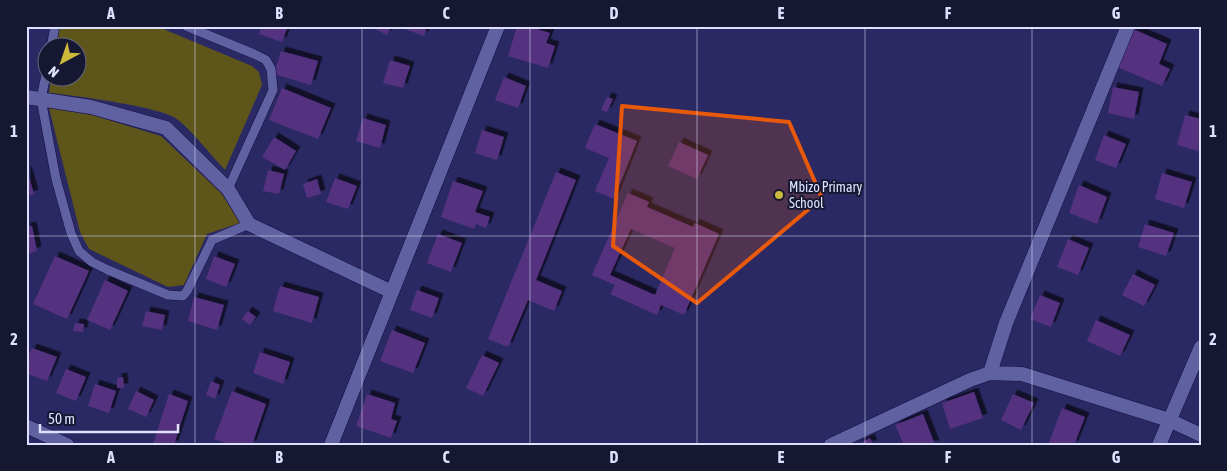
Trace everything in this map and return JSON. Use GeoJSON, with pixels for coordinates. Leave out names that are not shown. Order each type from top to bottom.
{"type":"FeatureCollection","features":[{"type":"Feature","properties":{"kind":"street"},"geometry":{"type":"LineString","coordinates":[[331,445],[498,26]]}},
{"type":"Feature","properties":{"kind":"street"},"geometry":{"type":"LineString","coordinates":[[990,373],[1006,323],[1128,26]]}},
{"type":"Feature","properties":{"kind":"street"},"geometry":{"type":"LineString","coordinates":[[26,98],[91,106],[166,128],[228,189],[249,224],[392,292]]}},
{"type":"Feature","properties":{"kind":"street"},"geometry":{"type":"LineString","coordinates":[[1159,445],[1201,347]]}},
{"type":"Feature","properties":{"kind":"street"},"geometry":{"type":"LineString","coordinates":[[831,445],[990,373],[1006,372],[1029,376],[1169,420],[1201,435]]}},
{"type":"Feature","properties":{"kind":"street"},"geometry":{"type":"LineString","coordinates":[[26,426],[67,445]]}},
{"type":"Feature","properties":{"kind":"lane"},"geometry":{"type":"LineString","coordinates":[[186,26],[266,60],[273,75],[273,90],[228,189]]}},
{"type":"Feature","properties":{"kind":"lane"},"geometry":{"type":"LineString","coordinates":[[43,88],[41,100],[56,179],[79,250],[92,262],[168,295],[183,296],[212,240],[249,224]]}},
{"type":"Feature","properties":{"kind":"highlighted area"},"geometry":{"type":"Polygon","coordinates":[[[622,106],[789,122],[822,198],[697,303],[613,246],[622,106]]]}},
{"type":"Feature","properties":{"kind":"shaded area"},"geometry":{"type":"Polygon","coordinates":[[[60,26],[156,26],[252,66],[259,72],[262,85],[225,170],[190,131],[177,119],[168,115],[116,102],[49,93],[50,88],[88,88],[88,38],[58,38],[60,26]]]}},
{"type":"Feature","properties":{"kind":"shaded area"},"geometry":{"type":"Polygon","coordinates":[[[49,108],[92,115],[161,136],[222,194],[240,223],[207,234],[184,285],[168,287],[89,249],[80,232],[49,108]]]}},
{"type":"Feature","properties":{"kind":"building"},"geometry":{"type":"Polygon","coordinates":[[[262,26],[288,26],[282,42],[259,34],[262,26]]]}},
{"type":"Feature","properties":{"kind":"building"},"geometry":{"type":"Polygon","coordinates":[[[369,26],[391,26],[387,35],[369,26]]]}},
{"type":"Feature","properties":{"kind":"building"},"geometry":{"type":"Polygon","coordinates":[[[402,26],[427,26],[424,36],[402,28],[402,26]]]}},
{"type":"Feature","properties":{"kind":"building"},"geometry":{"type":"Polygon","coordinates":[[[517,26],[527,26],[550,33],[546,43],[555,46],[548,68],[508,56],[517,26]]]}},
{"type":"Feature","properties":{"kind":"building"},"geometry":{"type":"Polygon","coordinates":[[[1133,29],[1167,44],[1159,64],[1170,69],[1162,86],[1117,67],[1133,29]]]}},
{"type":"Feature","properties":{"kind":"building"},"geometry":{"type":"Polygon","coordinates":[[[281,51],[318,61],[311,85],[274,74],[281,51]]]}},
{"type":"Feature","properties":{"kind":"building"},"geometry":{"type":"Polygon","coordinates":[[[390,60],[410,66],[403,88],[383,83],[390,60]]]}},
{"type":"Feature","properties":{"kind":"building"},"geometry":{"type":"Polygon","coordinates":[[[504,77],[526,86],[518,108],[495,100],[504,77]]]}},
{"type":"Feature","properties":{"kind":"building"},"geometry":{"type":"Polygon","coordinates":[[[1113,87],[1139,92],[1134,119],[1108,113],[1113,87]]]}},
{"type":"Feature","properties":{"kind":"building"},"geometry":{"type":"Polygon","coordinates":[[[282,88],[331,108],[318,139],[269,120],[282,88]]]}},
{"type":"Feature","properties":{"kind":"building"},"geometry":{"type":"Polygon","coordinates":[[[607,97],[613,99],[607,112],[601,110],[607,97]]]}},
{"type":"Feature","properties":{"kind":"building"},"geometry":{"type":"Polygon","coordinates":[[[1185,115],[1201,119],[1201,152],[1177,145],[1185,115]]]}},
{"type":"Feature","properties":{"kind":"building"},"geometry":{"type":"Polygon","coordinates":[[[363,118],[386,125],[380,148],[356,141],[363,118]]]}},
{"type":"Feature","properties":{"kind":"building"},"geometry":{"type":"Polygon","coordinates":[[[595,124],[637,141],[614,199],[595,191],[609,158],[585,148],[595,124]]]}},
{"type":"Feature","properties":{"kind":"building"},"geometry":{"type":"Polygon","coordinates":[[[482,130],[504,137],[497,160],[475,153],[482,130]]]}},
{"type":"Feature","properties":{"kind":"building"},"geometry":{"type":"Polygon","coordinates":[[[1104,135],[1126,144],[1116,168],[1095,160],[1104,135]]]}},
{"type":"Feature","properties":{"kind":"building"},"geometry":{"type":"Polygon","coordinates":[[[274,137],[296,151],[285,170],[262,157],[274,137]]]}},
{"type":"Feature","properties":{"kind":"building"},"geometry":{"type":"Polygon","coordinates":[[[679,142],[708,155],[697,179],[668,166],[679,142]]]}},
{"type":"Feature","properties":{"kind":"building"},"geometry":{"type":"Polygon","coordinates":[[[268,170],[284,174],[279,194],[263,191],[268,170]]]}},
{"type":"Feature","properties":{"kind":"building"},"geometry":{"type":"Polygon","coordinates":[[[26,171],[34,194],[26,197],[26,171]]]}},
{"type":"Feature","properties":{"kind":"building"},"geometry":{"type":"Polygon","coordinates":[[[556,172],[576,180],[536,280],[562,291],[554,311],[528,300],[508,347],[488,339],[556,172]]]}},
{"type":"Feature","properties":{"kind":"building"},"geometry":{"type":"Polygon","coordinates":[[[1162,173],[1192,182],[1184,208],[1155,199],[1162,173]]]}},
{"type":"Feature","properties":{"kind":"building"},"geometry":{"type":"Polygon","coordinates":[[[335,178],[357,186],[348,209],[326,202],[335,178]]]}},
{"type":"Feature","properties":{"kind":"building"},"geometry":{"type":"Polygon","coordinates":[[[317,179],[321,194],[307,198],[303,184],[317,179]]]}},
{"type":"Feature","properties":{"kind":"building"},"geometry":{"type":"Polygon","coordinates":[[[453,181],[483,191],[475,212],[490,217],[486,228],[476,224],[474,229],[441,217],[453,181]]]}},
{"type":"Feature","properties":{"kind":"building"},"geometry":{"type":"Polygon","coordinates":[[[1079,185],[1107,197],[1097,224],[1069,213],[1079,185]]]}},
{"type":"Feature","properties":{"kind":"building"},"geometry":{"type":"Polygon","coordinates":[[[628,193],[649,202],[647,207],[693,227],[695,223],[719,234],[684,315],[661,305],[657,315],[610,294],[615,285],[592,275],[628,193]],[[631,229],[610,275],[655,295],[675,248],[631,229]]]}},
{"type":"Feature","properties":{"kind":"building"},"geometry":{"type":"Polygon","coordinates":[[[1145,224],[1174,233],[1166,256],[1138,247],[1145,224]]]}},
{"type":"Feature","properties":{"kind":"building"},"geometry":{"type":"Polygon","coordinates":[[[32,226],[37,251],[26,254],[26,227],[32,226]]]}},
{"type":"Feature","properties":{"kind":"building"},"geometry":{"type":"Polygon","coordinates":[[[438,234],[462,243],[451,272],[427,263],[438,234]]]}},
{"type":"Feature","properties":{"kind":"building"},"geometry":{"type":"Polygon","coordinates":[[[1068,239],[1089,248],[1078,275],[1057,267],[1068,239]]]}},
{"type":"Feature","properties":{"kind":"building"},"geometry":{"type":"Polygon","coordinates":[[[55,256],[89,271],[67,319],[33,304],[55,256]]]}},
{"type":"Feature","properties":{"kind":"building"},"geometry":{"type":"Polygon","coordinates":[[[214,256],[235,264],[226,287],[206,279],[214,256]]]}},
{"type":"Feature","properties":{"kind":"building"},"geometry":{"type":"Polygon","coordinates":[[[1133,274],[1155,285],[1144,306],[1122,295],[1133,274]]]}},
{"type":"Feature","properties":{"kind":"building"},"geometry":{"type":"Polygon","coordinates":[[[105,280],[128,291],[110,330],[87,320],[105,280]]]}},
{"type":"Feature","properties":{"kind":"building"},"geometry":{"type":"Polygon","coordinates":[[[280,286],[319,297],[312,323],[273,311],[280,286]]]}},
{"type":"Feature","properties":{"kind":"building"},"geometry":{"type":"Polygon","coordinates":[[[417,290],[439,298],[432,318],[410,310],[417,290]]]}},
{"type":"Feature","properties":{"kind":"building"},"geometry":{"type":"Polygon","coordinates":[[[1040,295],[1060,303],[1051,327],[1030,319],[1040,295]]]}},
{"type":"Feature","properties":{"kind":"building"},"geometry":{"type":"Polygon","coordinates":[[[194,297],[224,305],[217,330],[188,321],[194,297]]]}},
{"type":"Feature","properties":{"kind":"building"},"geometry":{"type":"Polygon","coordinates":[[[146,311],[165,315],[162,330],[142,326],[146,311]]]}},
{"type":"Feature","properties":{"kind":"building"},"geometry":{"type":"Polygon","coordinates":[[[248,311],[256,317],[250,325],[242,319],[248,311]]]}},
{"type":"Feature","properties":{"kind":"building"},"geometry":{"type":"Polygon","coordinates":[[[1096,320],[1130,335],[1120,356],[1087,341],[1096,320]]]}},
{"type":"Feature","properties":{"kind":"building"},"geometry":{"type":"Polygon","coordinates":[[[75,323],[84,324],[83,332],[73,331],[75,323]]]}},
{"type":"Feature","properties":{"kind":"building"},"geometry":{"type":"Polygon","coordinates":[[[392,330],[425,343],[413,373],[380,361],[392,330]]]}},
{"type":"Feature","properties":{"kind":"building"},"geometry":{"type":"Polygon","coordinates":[[[32,348],[57,357],[47,381],[26,373],[26,361],[32,348]]]}},
{"type":"Feature","properties":{"kind":"building"},"geometry":{"type":"Polygon","coordinates":[[[260,352],[290,362],[283,384],[253,373],[260,352]]]}},
{"type":"Feature","properties":{"kind":"building"},"geometry":{"type":"Polygon","coordinates":[[[482,355],[499,363],[483,396],[466,388],[482,355]]]}},
{"type":"Feature","properties":{"kind":"building"},"geometry":{"type":"Polygon","coordinates":[[[66,369],[86,377],[76,401],[56,393],[66,369]]]}},
{"type":"Feature","properties":{"kind":"building"},"geometry":{"type":"Polygon","coordinates":[[[123,377],[124,388],[117,388],[117,378],[123,377]]]}},
{"type":"Feature","properties":{"kind":"building"},"geometry":{"type":"Polygon","coordinates":[[[211,381],[220,385],[215,399],[206,395],[211,381]]]}},
{"type":"Feature","properties":{"kind":"building"},"geometry":{"type":"Polygon","coordinates":[[[95,384],[116,391],[109,413],[88,406],[95,384]]]}},
{"type":"Feature","properties":{"kind":"building"},"geometry":{"type":"Polygon","coordinates":[[[136,391],[154,400],[146,417],[128,409],[136,391]]]}},
{"type":"Feature","properties":{"kind":"building"},"geometry":{"type":"Polygon","coordinates":[[[232,391],[266,404],[252,445],[231,445],[214,439],[232,391]]]}},
{"type":"Feature","properties":{"kind":"building"},"geometry":{"type":"Polygon","coordinates":[[[974,392],[983,418],[950,429],[942,403],[974,392]]]}},
{"type":"Feature","properties":{"kind":"building"},"geometry":{"type":"Polygon","coordinates":[[[169,394],[188,401],[174,445],[156,445],[153,444],[169,394]]]}},
{"type":"Feature","properties":{"kind":"building"},"geometry":{"type":"Polygon","coordinates":[[[367,394],[395,403],[391,419],[397,421],[391,438],[356,426],[367,394]]]}},
{"type":"Feature","properties":{"kind":"building"},"geometry":{"type":"Polygon","coordinates":[[[1013,394],[1034,403],[1021,430],[1001,420],[1013,394]]]}},
{"type":"Feature","properties":{"kind":"building"},"geometry":{"type":"Polygon","coordinates":[[[1062,408],[1085,417],[1074,445],[1048,445],[1062,408]]]}},
{"type":"Feature","properties":{"kind":"building"},"geometry":{"type":"Polygon","coordinates":[[[923,414],[935,445],[904,445],[895,425],[923,414]]]}},
{"type":"Feature","properties":{"kind":"building"},"geometry":{"type":"Polygon","coordinates":[[[870,438],[873,445],[857,445],[870,438]]]}},
{"type":"Feature","properties":{"kind":"place","name":"Mbizo Primary School"},"geometry":{"type":"Point","coordinates":[779,195]}}]}
